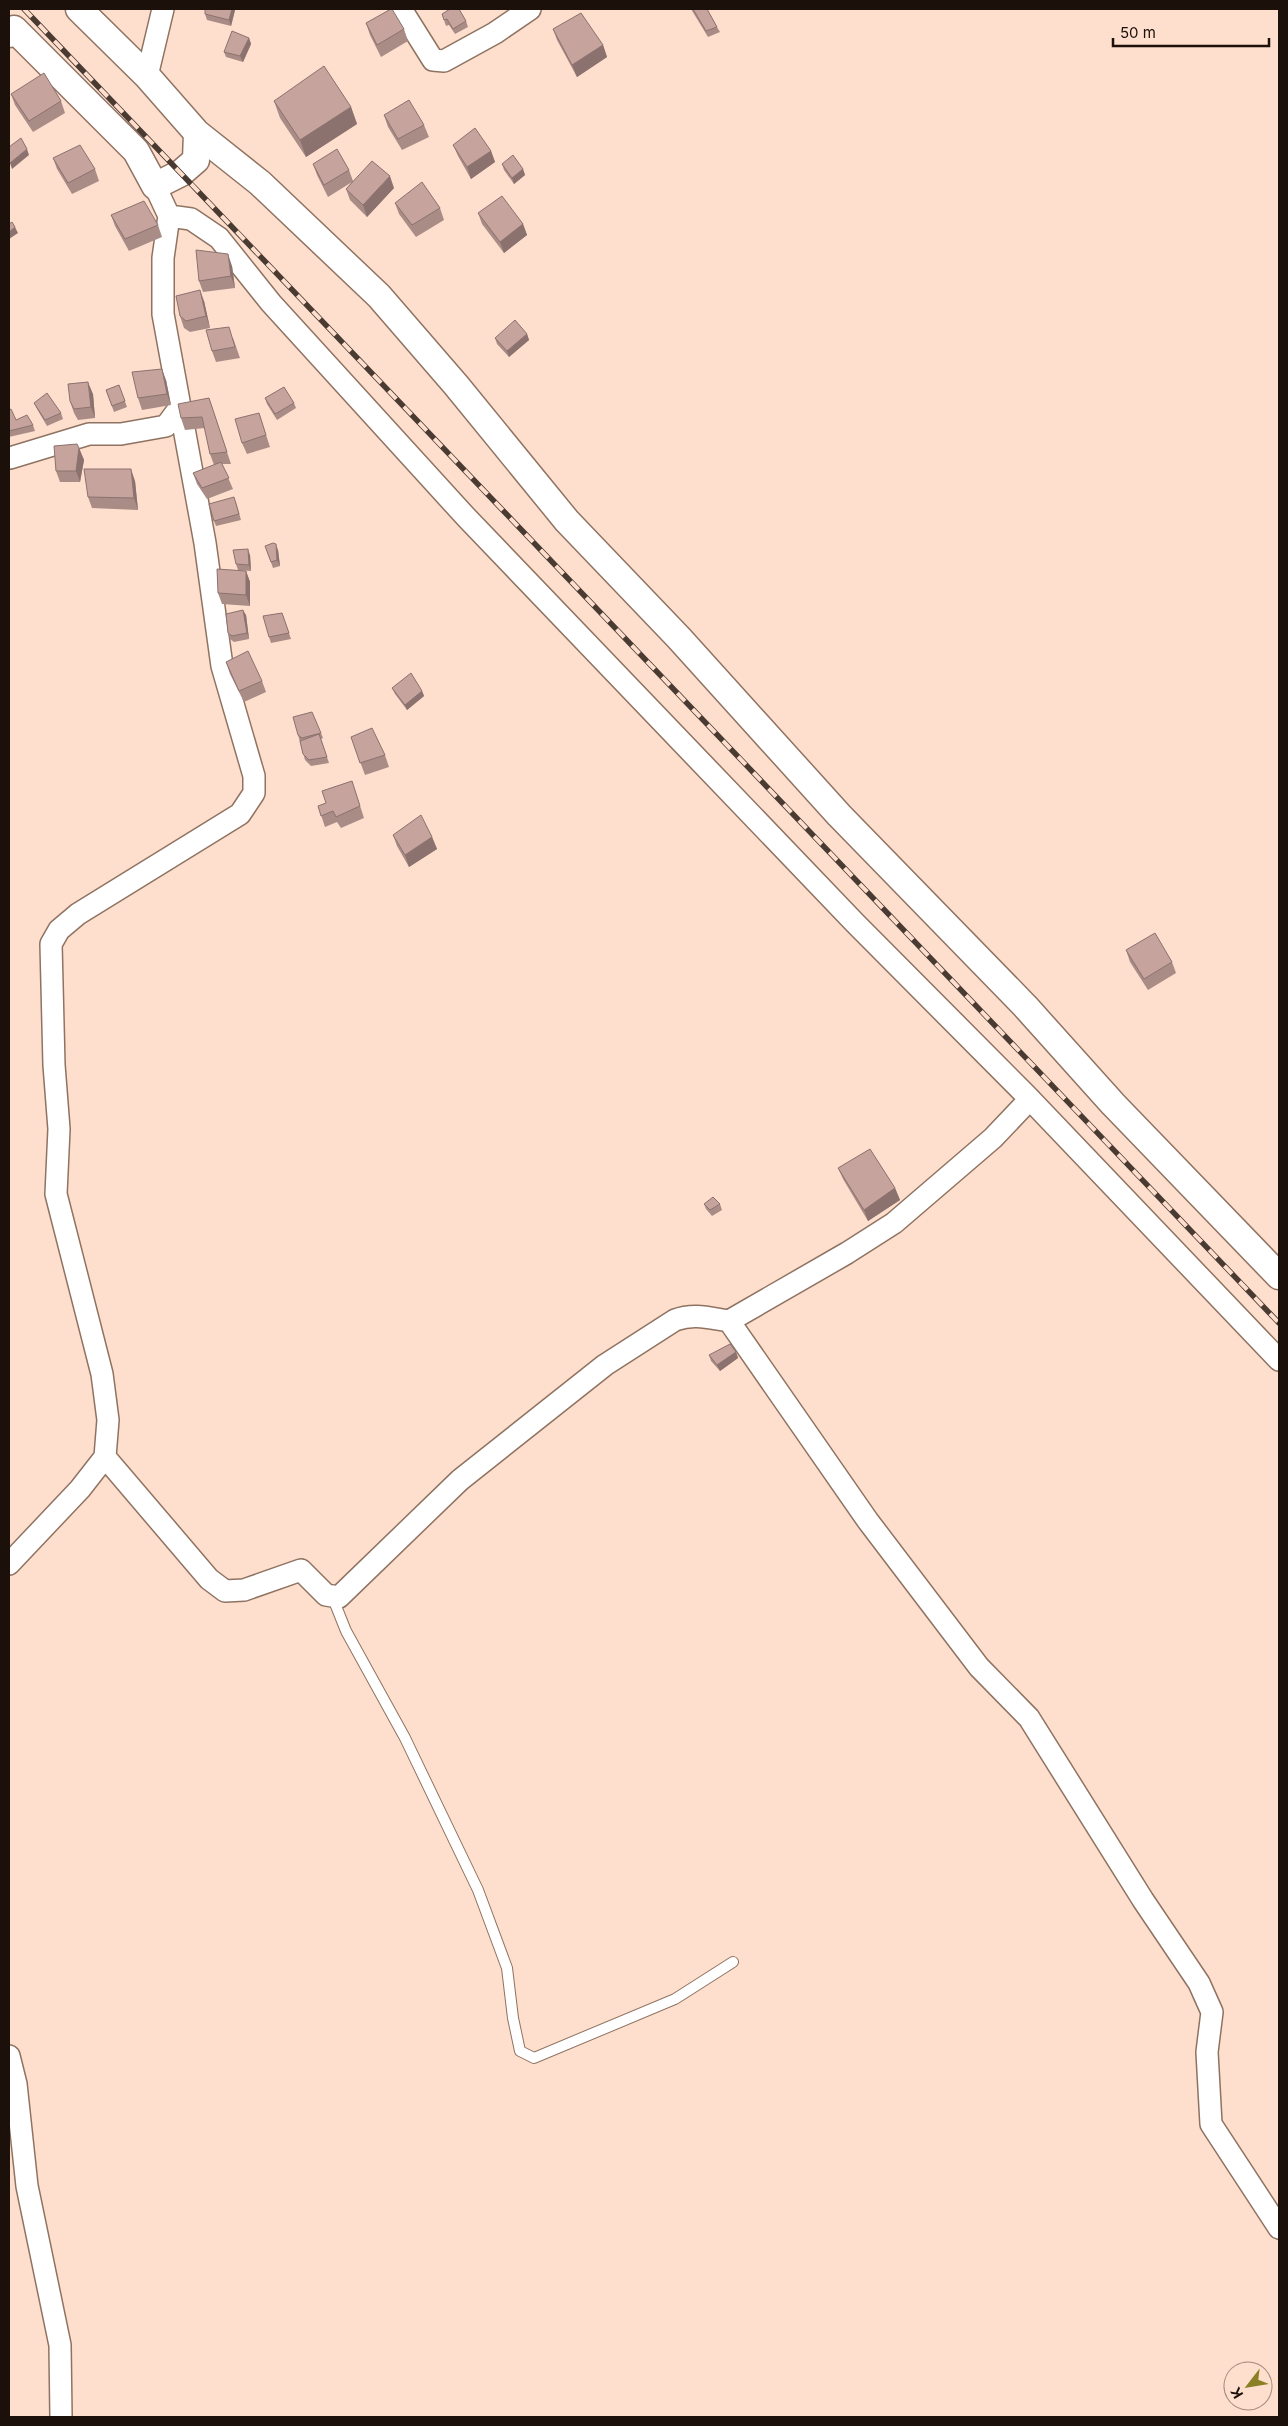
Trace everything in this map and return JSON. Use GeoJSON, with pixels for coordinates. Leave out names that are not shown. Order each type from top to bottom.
{"type":"FeatureCollection","features":[{"type":"Feature","properties":{"kind":"street"},"geometry":{"type":"LineString","coordinates":[[79,9],[147,76],[197,133],[260,183],[379,296],[456,385],[566,521],[679,638],[839,815],[1025,1006],[1113,1104],[1279,1276]]}},
{"type":"Feature","properties":{"kind":"street"},"geometry":{"type":"LineString","coordinates":[[147,76],[163,9]]}},
{"type":"Feature","properties":{"kind":"street"},"geometry":{"type":"LineString","coordinates":[[401,9],[434,60],[444,61],[495,33],[530,9]]}},
{"type":"Feature","properties":{"kind":"street"},"geometry":{"type":"LineString","coordinates":[[9,34],[14,29],[136,151],[169,216],[163,258],[163,314],[205,543],[222,666],[254,776],[254,793],[240,814],[78,914],[59,930],[51,944],[54,1065],[59,1129],[56,1194],[102,1374],[108,1420],[105,1456],[80,1489],[9,1564]]}},
{"type":"Feature","properties":{"kind":"street"},"geometry":{"type":"LineString","coordinates":[[155,186],[181,173],[196,160],[197,133]]}},
{"type":"Feature","properties":{"kind":"street"},"geometry":{"type":"LineString","coordinates":[[169,216],[191,219],[219,238],[271,303],[466,517],[855,923],[1030,1099],[1279,1360]]}},
{"type":"Feature","properties":{"kind":"street"},"geometry":{"type":"LineString","coordinates":[[10,458],[89,434],[121,434],[166,426],[180,407]]}},
{"type":"Feature","properties":{"kind":"street"},"geometry":{"type":"LineString","coordinates":[[105,1456],[209,1579],[225,1591],[244,1590],[300,1570],[326,1595],[339,1597],[460,1480],[605,1365],[675,1320],[685,1316],[697,1315],[729,1321],[894,1223],[993,1138],[1030,1099]]}},
{"type":"Feature","properties":{"kind":"street"},"geometry":{"type":"LineString","coordinates":[[729,1321],[868,1521],[979,1666],[1029,1718],[1143,1900],[1199,1983],[1212,2012],[1206,2052],[1211,2124],[1278,2225]]}},
{"type":"Feature","properties":{"kind":"street"},"geometry":{"type":"LineString","coordinates":[[9,2056],[16,2084],[27,2186],[60,2345],[60,2417]]}},
{"type":"Feature","properties":{"kind":"lane"},"geometry":{"type":"LineString","coordinates":[[332,1596],[346,1631],[405,1738],[478,1890],[507,1968],[512,2018],[520,2051],[534,2058],[675,1999],[733,1962]]}},
{"type":"Feature","properties":{"kind":"building"},"geometry":{"type":"Polygon","coordinates":[[[205,9],[232,9],[229,20],[205,14],[205,9]]]}},
{"type":"Feature","properties":{"kind":"building"},"geometry":{"type":"Polygon","coordinates":[[[391,9],[404,29],[377,45],[366,23],[391,9]]]}},
{"type":"Feature","properties":{"kind":"building"},"geometry":{"type":"Polygon","coordinates":[[[450,9],[459,9],[466,21],[453,29],[447,19],[444,20],[442,14],[450,9]]]}},
{"type":"Feature","properties":{"kind":"building"},"geometry":{"type":"Polygon","coordinates":[[[693,9],[707,9],[717,27],[706,31],[693,9]]]}},
{"type":"Feature","properties":{"kind":"building"},"geometry":{"type":"Polygon","coordinates":[[[581,13],[603,45],[572,65],[553,29],[581,13]]]}},
{"type":"Feature","properties":{"kind":"building"},"geometry":{"type":"Polygon","coordinates":[[[232,31],[249,38],[240,56],[224,52],[232,31]]]}},
{"type":"Feature","properties":{"kind":"building"},"geometry":{"type":"Polygon","coordinates":[[[324,66],[351,107],[300,140],[274,101],[324,66]]]}},
{"type":"Feature","properties":{"kind":"building"},"geometry":{"type":"Polygon","coordinates":[[[44,73],[61,101],[29,121],[11,94],[44,73]]]}},
{"type":"Feature","properties":{"kind":"building"},"geometry":{"type":"Polygon","coordinates":[[[409,100],[424,125],[398,139],[384,115],[409,100]]]}},
{"type":"Feature","properties":{"kind":"building"},"geometry":{"type":"Polygon","coordinates":[[[475,128],[491,151],[467,167],[453,145],[475,128]]]}},
{"type":"Feature","properties":{"kind":"building"},"geometry":{"type":"Polygon","coordinates":[[[21,138],[27,149],[10,163],[9,147],[21,138]]]}},
{"type":"Feature","properties":{"kind":"building"},"geometry":{"type":"Polygon","coordinates":[[[80,145],[95,169],[68,183],[53,158],[80,145]]]}},
{"type":"Feature","properties":{"kind":"building"},"geometry":{"type":"Polygon","coordinates":[[[337,149],[349,170],[324,185],[313,164],[337,149]]]}},
{"type":"Feature","properties":{"kind":"building"},"geometry":{"type":"Polygon","coordinates":[[[513,155],[523,169],[512,178],[502,164],[513,155]]]}},
{"type":"Feature","properties":{"kind":"building"},"geometry":{"type":"Polygon","coordinates":[[[372,161],[390,176],[363,205],[346,189],[372,161]]]}},
{"type":"Feature","properties":{"kind":"building"},"geometry":{"type":"Polygon","coordinates":[[[422,182],[440,208],[412,225],[395,203],[422,182]]]}},
{"type":"Feature","properties":{"kind":"building"},"geometry":{"type":"Polygon","coordinates":[[[502,196],[523,224],[500,242],[478,213],[502,196]]]}},
{"type":"Feature","properties":{"kind":"building"},"geometry":{"type":"Polygon","coordinates":[[[144,201],[158,225],[125,239],[111,215],[144,201]]]}},
{"type":"Feature","properties":{"kind":"building"},"geometry":{"type":"Polygon","coordinates":[[[12,222],[15,227],[9,232],[9,224],[12,222]]]}},
{"type":"Feature","properties":{"kind":"building"},"geometry":{"type":"Polygon","coordinates":[[[196,250],[228,254],[231,276],[199,281],[196,250]]]}},
{"type":"Feature","properties":{"kind":"building"},"geometry":{"type":"Polygon","coordinates":[[[200,290],[206,316],[186,321],[180,316],[176,296],[200,290]]]}},
{"type":"Feature","properties":{"kind":"building"},"geometry":{"type":"Polygon","coordinates":[[[515,320],[527,334],[507,351],[495,338],[515,320]]]}},
{"type":"Feature","properties":{"kind":"building"},"geometry":{"type":"Polygon","coordinates":[[[229,327],[235,347],[212,351],[206,330],[229,327]]]}},
{"type":"Feature","properties":{"kind":"building"},"geometry":{"type":"Polygon","coordinates":[[[162,369],[167,394],[138,398],[132,372],[162,369]]]}},
{"type":"Feature","properties":{"kind":"building"},"geometry":{"type":"Polygon","coordinates":[[[88,382],[91,407],[74,409],[70,401],[68,384],[88,382]]]}},
{"type":"Feature","properties":{"kind":"building"},"geometry":{"type":"Polygon","coordinates":[[[119,385],[125,401],[112,406],[106,390],[119,385]]]}},
{"type":"Feature","properties":{"kind":"building"},"geometry":{"type":"Polygon","coordinates":[[[284,387],[294,403],[275,414],[265,398],[284,387]]]}},
{"type":"Feature","properties":{"kind":"building"},"geometry":{"type":"Polygon","coordinates":[[[47,393],[61,413],[45,420],[34,403],[47,393]]]}},
{"type":"Feature","properties":{"kind":"building"},"geometry":{"type":"Polygon","coordinates":[[[209,398],[227,452],[210,454],[202,417],[181,418],[178,404],[209,398]]]}},
{"type":"Feature","properties":{"kind":"building"},"geometry":{"type":"Polygon","coordinates":[[[11,409],[16,420],[27,415],[33,425],[9,431],[9,410],[11,409]]]}},
{"type":"Feature","properties":{"kind":"building"},"geometry":{"type":"Polygon","coordinates":[[[259,413],[266,435],[242,443],[235,419],[259,413]]]}},
{"type":"Feature","properties":{"kind":"building"},"geometry":{"type":"Polygon","coordinates":[[[77,444],[79,448],[76,471],[56,471],[54,446],[77,444]]]}},
{"type":"Feature","properties":{"kind":"building"},"geometry":{"type":"Polygon","coordinates":[[[221,462],[229,478],[202,488],[193,473],[221,462]]]}},
{"type":"Feature","properties":{"kind":"building"},"geometry":{"type":"Polygon","coordinates":[[[84,469],[131,469],[134,498],[88,497],[84,469]]]}},
{"type":"Feature","properties":{"kind":"building"},"geometry":{"type":"Polygon","coordinates":[[[234,497],[239,514],[214,521],[209,504],[234,497]]]}},
{"type":"Feature","properties":{"kind":"building"},"geometry":{"type":"Polygon","coordinates":[[[273,543],[276,544],[277,560],[271,562],[265,546],[273,543]]]}},
{"type":"Feature","properties":{"kind":"building"},"geometry":{"type":"Polygon","coordinates":[[[248,549],[249,565],[236,564],[233,550],[248,549]]]}},
{"type":"Feature","properties":{"kind":"building"},"geometry":{"type":"Polygon","coordinates":[[[217,569],[246,571],[246,595],[218,593],[217,569]]]}},
{"type":"Feature","properties":{"kind":"building"},"geometry":{"type":"Polygon","coordinates":[[[243,610],[247,633],[232,636],[228,633],[226,614],[243,610]]]}},
{"type":"Feature","properties":{"kind":"building"},"geometry":{"type":"Polygon","coordinates":[[[282,613],[289,633],[269,637],[263,616],[282,613]]]}},
{"type":"Feature","properties":{"kind":"building"},"geometry":{"type":"Polygon","coordinates":[[[248,651],[262,681],[239,691],[226,662],[248,651]]]}},
{"type":"Feature","properties":{"kind":"building"},"geometry":{"type":"Polygon","coordinates":[[[411,673],[422,691],[405,705],[392,688],[411,673]]]}},
{"type":"Feature","properties":{"kind":"building"},"geometry":{"type":"Polygon","coordinates":[[[312,712],[321,733],[302,738],[298,735],[293,717],[312,712]]]}},
{"type":"Feature","properties":{"kind":"building"},"geometry":{"type":"Polygon","coordinates":[[[372,728],[385,755],[360,763],[351,737],[372,728]]]}},
{"type":"Feature","properties":{"kind":"building"},"geometry":{"type":"Polygon","coordinates":[[[319,734],[327,757],[309,760],[303,754],[300,741],[319,734]]]}},
{"type":"Feature","properties":{"kind":"building"},"geometry":{"type":"Polygon","coordinates":[[[352,781],[360,806],[336,817],[333,811],[321,816],[318,806],[326,803],[322,791],[352,781]]]}},
{"type":"Feature","properties":{"kind":"building"},"geometry":{"type":"Polygon","coordinates":[[[421,815],[432,837],[405,855],[393,835],[421,815]]]}},
{"type":"Feature","properties":{"kind":"building"},"geometry":{"type":"Polygon","coordinates":[[[1155,933],[1172,962],[1144,979],[1126,950],[1155,933]]]}},
{"type":"Feature","properties":{"kind":"building"},"geometry":{"type":"Polygon","coordinates":[[[870,1149],[895,1188],[864,1210],[838,1168],[870,1149]]]}},
{"type":"Feature","properties":{"kind":"building"},"geometry":{"type":"Polygon","coordinates":[[[713,1197],[720,1204],[710,1210],[704,1204],[713,1197]]]}},
{"type":"Feature","properties":{"kind":"building"},"geometry":{"type":"Polygon","coordinates":[[[730,1344],[736,1352],[717,1365],[709,1355],[730,1344]]]}},
{"type":"Feature","properties":{"kind":"railway"},"geometry":{"type":"LineString","coordinates":[[24,9],[1279,1323]]}}]}
